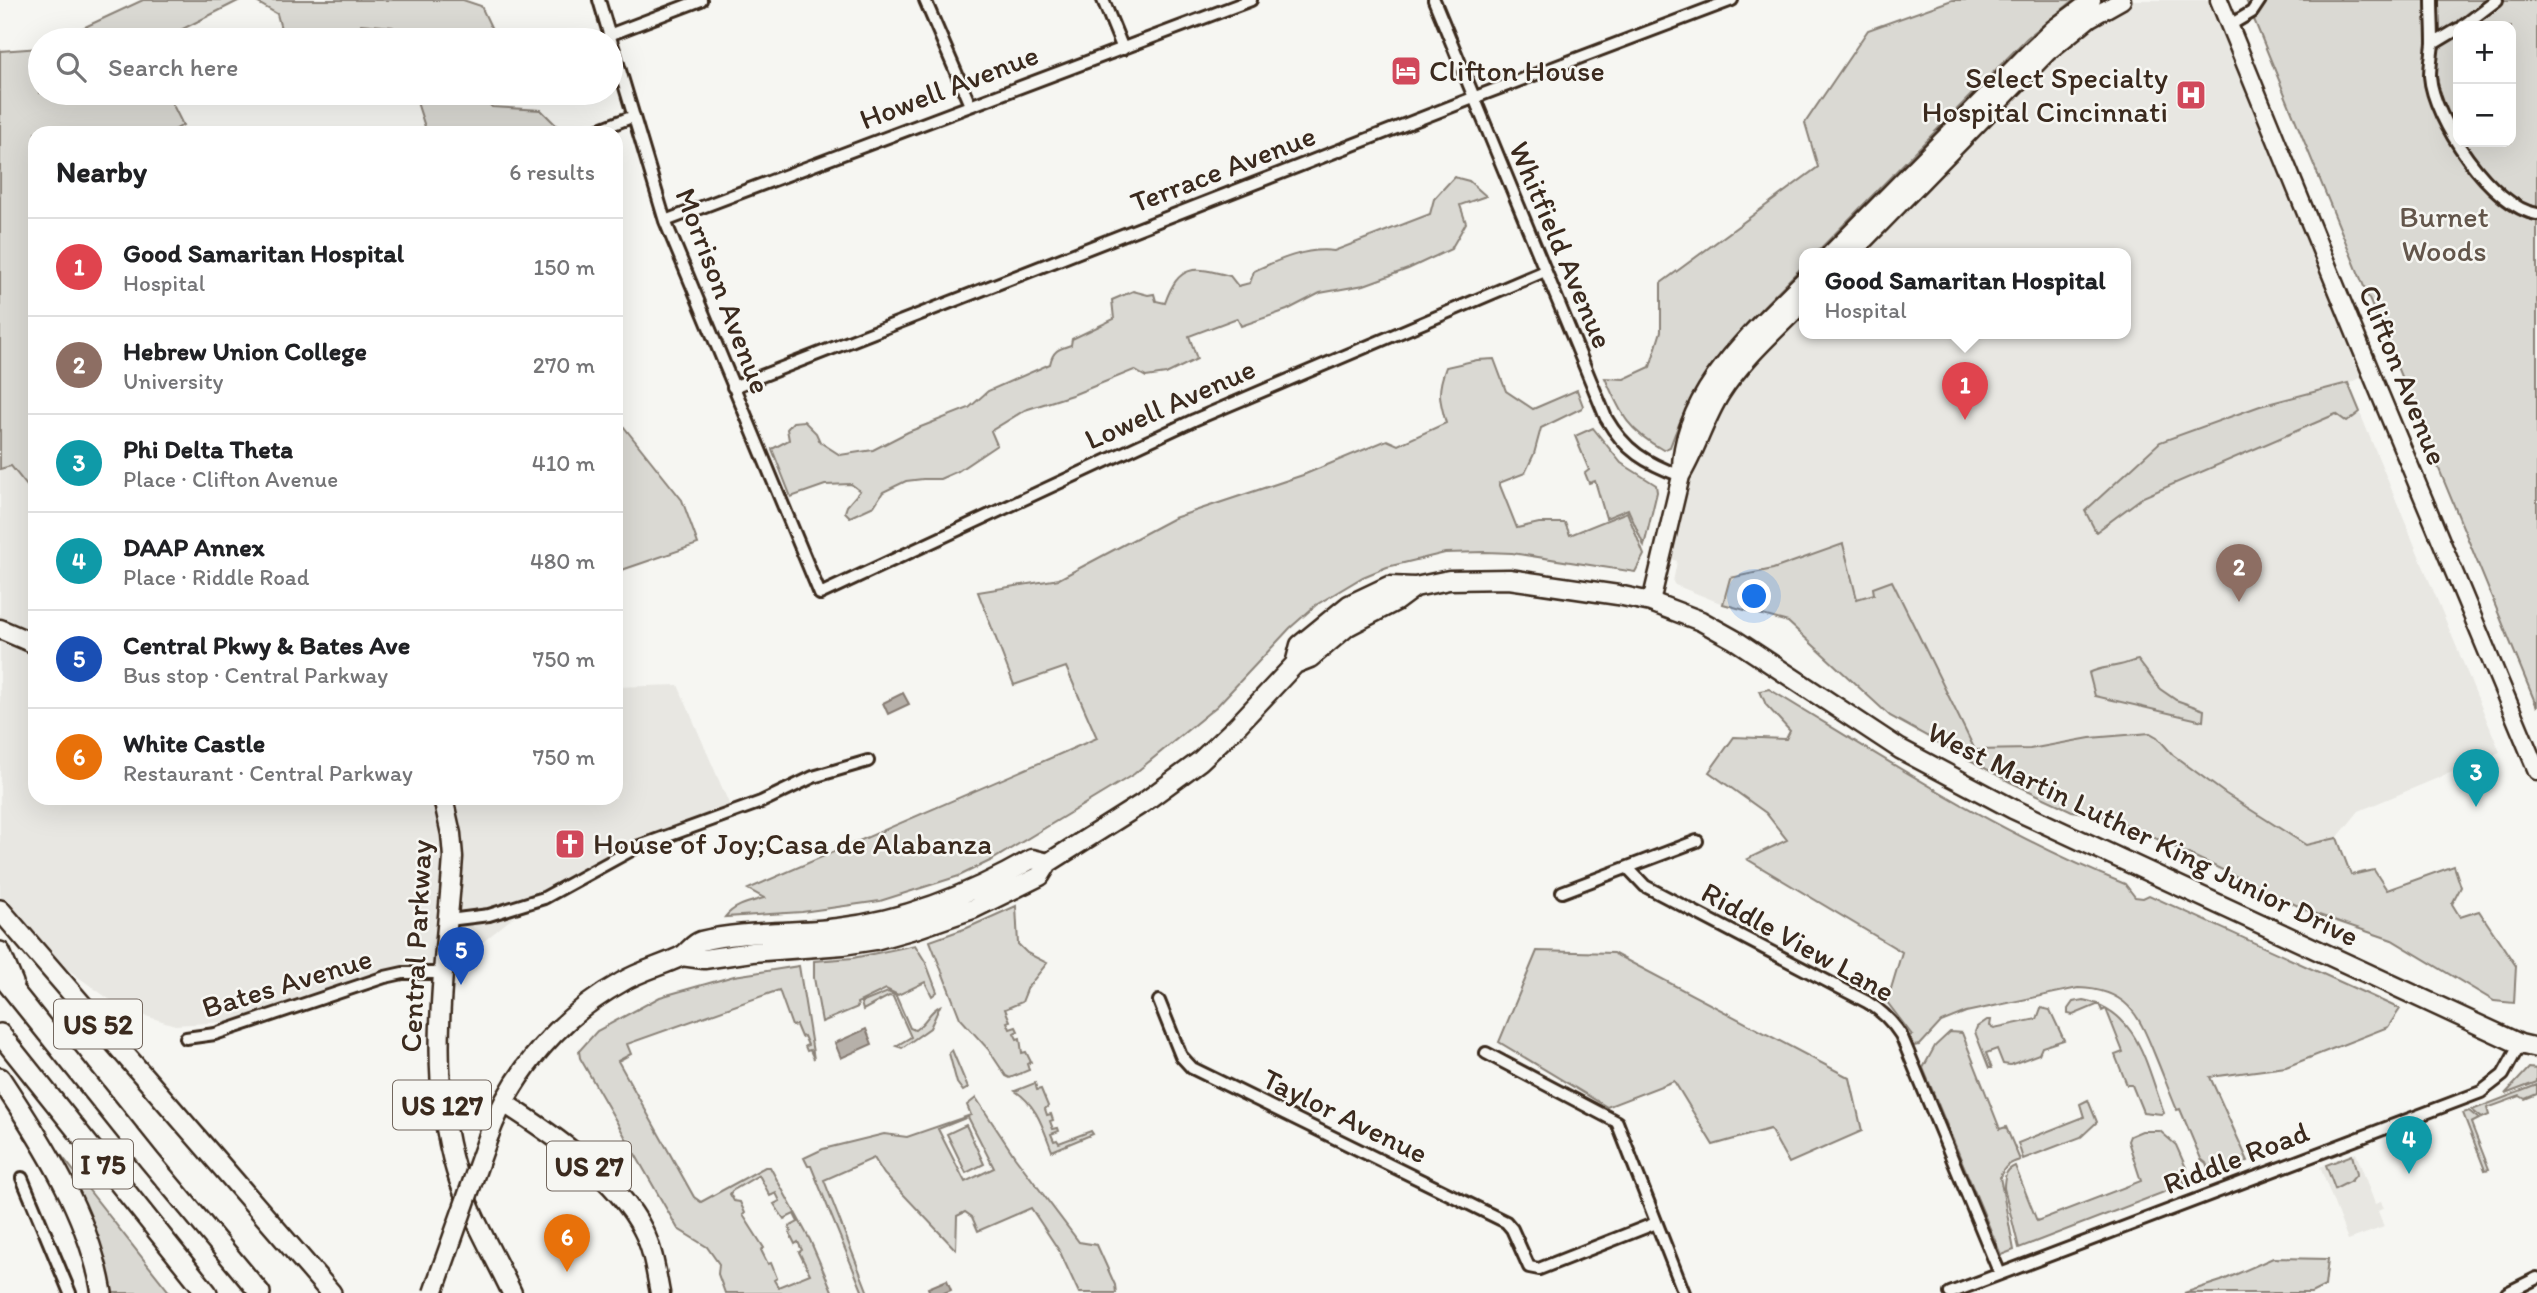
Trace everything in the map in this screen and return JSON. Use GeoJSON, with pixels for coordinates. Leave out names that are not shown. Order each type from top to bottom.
{"type":"FeatureCollection","features":[{"type":"Feature","properties":{"kind":"highway","name":"US 52"},"geometry":{"type":"LineString","coordinates":[[0,910],[331,1293]]}},
{"type":"Feature","properties":{"kind":"highway"},"geometry":{"type":"LineString","coordinates":[[0,952],[17,994]]}},
{"type":"Feature","properties":{"kind":"highway","name":"I 75"},"geometry":{"type":"LineString","coordinates":[[0,974],[260,1293]]}},
{"type":"Feature","properties":{"kind":"highway","name":"I 75"},"geometry":{"type":"LineString","coordinates":[[0,1034],[207,1293]]}},
{"type":"Feature","properties":{"kind":"highway"},"geometry":{"type":"LineString","coordinates":[[0,1078],[64,1185],[86,1235],[102,1293]]}},
{"type":"Feature","properties":{"kind":"main road","name":"West Martin Luther King Junior Drive"},"geometry":{"type":"LineString","coordinates":[[433,1293],[489,1135],[504,1103],[524,1068],[574,1014],[642,971],[681,956],[697,942],[727,936],[848,927],[912,912],[978,887],[1032,859],[1048,863],[1143,803],[1200,761],[1295,664],[1300,645],[1349,605],[1389,586],[1415,587],[1449,580],[1491,578],[1618,595],[1651,602],[1701,621],[1735,640],[1900,749],[2013,809],[2528,1046]]}},
{"type":"Feature","properties":{"kind":"main road"},"geometry":{"type":"LineString","coordinates":[[0,629],[28,641]]}},
{"type":"Feature","properties":{"kind":"main road","name":"Central Parkway"},"geometry":{"type":"LineString","coordinates":[[445,805],[453,857],[438,1063],[442,1107],[457,1174],[512,1293]]}},
{"type":"Feature","properties":{"kind":"main road","name":"US 27"},"geometry":{"type":"LineString","coordinates":[[504,1103],[548,1133],[608,1183],[629,1205],[651,1250],[660,1293]]}},
{"type":"Feature","properties":{"kind":"street","name":"Morrison Avenue"},"geometry":{"type":"LineString","coordinates":[[598,0],[607,28]]}},
{"type":"Feature","properties":{"kind":"street"},"geometry":{"type":"LineString","coordinates":[[623,30],[701,0]]}},
{"type":"Feature","properties":{"kind":"street"},"geometry":{"type":"LineString","coordinates":[[925,0],[970,105]]}},
{"type":"Feature","properties":{"kind":"street"},"geometry":{"type":"LineString","coordinates":[[1103,0],[1123,49]]}},
{"type":"Feature","properties":{"kind":"street","name":"Howell Avenue"},"geometry":{"type":"LineString","coordinates":[[665,221],[1251,0]]}},
{"type":"Feature","properties":{"kind":"street","name":"Whitfield Avenue"},"geometry":{"type":"LineString","coordinates":[[1434,0],[1606,418],[1623,444],[1641,458],[1681,476]]}},
{"type":"Feature","properties":{"kind":"street","name":"Terrace Avenue"},"geometry":{"type":"LineString","coordinates":[[733,387],[1732,0]]}},
{"type":"Feature","properties":{"kind":"street"},"geometry":{"type":"LineString","coordinates":[[1836,248],[2037,43],[2092,0]]}},
{"type":"Feature","properties":{"kind":"street"},"geometry":{"type":"LineString","coordinates":[[1857,248],[2048,52],[2090,18],[2122,0]]}},
{"type":"Feature","properties":{"kind":"street","name":"Clifton Avenue"},"geometry":{"type":"LineString","coordinates":[[2219,0],[2537,771]]}},
{"type":"Feature","properties":{"kind":"street"},"geometry":{"type":"LineString","coordinates":[[2230,25],[2252,12],[2260,0]]}},
{"type":"Feature","properties":{"kind":"street"},"geometry":{"type":"LineString","coordinates":[[2432,0],[2433,44],[2430,75],[2435,99],[2446,128],[2493,190],[2509,203],[2528,213],[2537,214]]}},
{"type":"Feature","properties":{"kind":"street"},"geometry":{"type":"LineString","coordinates":[[2469,21],[2497,0]]}},
{"type":"Feature","properties":{"kind":"street"},"geometry":{"type":"LineString","coordinates":[[2433,44],[2453,32]]}},
{"type":"Feature","properties":{"kind":"street","name":"Morrison Avenue"},"geometry":{"type":"LineString","coordinates":[[623,80],[665,221],[820,594]]}},
{"type":"Feature","properties":{"kind":"street"},"geometry":{"type":"LineString","coordinates":[[608,126],[634,116]]}},
{"type":"Feature","properties":{"kind":"street","name":"Lowell Avenue"},"geometry":{"type":"LineString","coordinates":[[820,594],[1194,420],[1545,271]]}},
{"type":"Feature","properties":{"kind":"street"},"geometry":{"type":"LineString","coordinates":[[1651,602],[1681,476],[1681,456],[1698,405],[1732,353],[1799,284]]}},
{"type":"Feature","properties":{"kind":"street"},"geometry":{"type":"LineString","coordinates":[[1681,476],[1692,459],[1721,394],[1756,351],[1799,307]]}},
{"type":"Feature","properties":{"kind":"street"},"geometry":{"type":"LineString","coordinates":[[449,920],[489,915],[544,898],[637,847],[761,802],[813,776],[868,761]]}},
{"type":"Feature","properties":{"kind":"street"},"geometry":{"type":"LineString","coordinates":[[1562,892],[1697,841]]}},
{"type":"Feature","properties":{"kind":"street","name":"Riddle View Lane"},"geometry":{"type":"LineString","coordinates":[[1628,867],[1645,886],[1867,1002],[1892,1022],[1913,1064],[2000,1274]]}},
{"type":"Feature","properties":{"kind":"street","name":"Bates Avenue"},"geometry":{"type":"LineString","coordinates":[[186,1038],[215,1034],[385,977],[403,973],[445,973]]}},
{"type":"Feature","properties":{"kind":"street","name":"Taylor Avenue"},"geometry":{"type":"LineString","coordinates":[[1159,1001],[1181,1056],[1192,1068],[1506,1222],[1512,1229],[1529,1267],[1539,1269],[1656,1223]]}},
{"type":"Feature","properties":{"kind":"street","name":"Riddle Road"},"geometry":{"type":"LineString","coordinates":[[1950,1293],[2481,1092],[2503,1075],[2528,1046]]}},
{"type":"Feature","properties":{"kind":"street"},"geometry":{"type":"LineString","coordinates":[[1486,1053],[1617,1122],[1685,1293]]}},
{"type":"Feature","properties":{"kind":"street"},"geometry":{"type":"LineString","coordinates":[[22,1178],[70,1293]]}},
{"type":"Feature","properties":{"kind":"street"},"geometry":{"type":"LineString","coordinates":[[2507,1293],[2537,1278]]}},
{"type":"Feature","properties":{"kind":"shaded area"},"geometry":{"type":"Polygon","coordinates":[[[2122,0],[2219,0],[2370,371],[2348,384],[2500,752],[2359,811],[2337,838],[2306,845],[2226,794],[2173,755],[2150,733],[2090,738],[2030,749],[1975,750],[1892,581],[1874,594],[1857,599],[1773,569],[1730,578],[1723,604],[1675,585],[1673,582],[1677,561],[1663,556],[1709,416],[1799,308],[1799,339],[2131,339],[2131,248],[1857,248],[2048,52],[2122,0]]]}},
{"type":"Feature","properties":{"kind":"shaded area"},"geometry":{"type":"Polygon","coordinates":[[[11,466],[28,487],[28,805],[623,805],[623,687],[678,685],[730,806],[626,847],[550,887],[445,973],[403,973],[261,1020],[175,1025],[123,1009],[50,957],[0,901],[0,469],[11,466]]]}},
{"type":"Feature","properties":{"kind":"shaded area"},"geometry":{"type":"Polygon","coordinates":[[[903,693],[909,704],[888,714],[883,703],[903,693]]]}},
{"type":"Feature","properties":{"kind":"shaded area"},"geometry":{"type":"Polygon","coordinates":[[[866,1029],[872,1044],[841,1058],[835,1043],[866,1029]]]}},
{"type":"Feature","properties":{"kind":"shaded area"},"geometry":{"type":"Polygon","coordinates":[[[2356,1153],[2375,1204],[2381,1202],[2384,1208],[2378,1211],[2384,1227],[2348,1240],[2320,1167],[2356,1153]]]}},
{"type":"Feature","properties":{"kind":"shaded area"},"geometry":{"type":"Polygon","coordinates":[[[947,1280],[951,1290],[930,1293],[928,1288],[947,1280]]]}},
{"type":"Feature","properties":{"kind":"green space"},"geometry":{"type":"Polygon","coordinates":[[[143,0],[240,0],[185,28],[83,28],[143,0]]]}},
{"type":"Feature","properties":{"kind":"green space"},"geometry":{"type":"Polygon","coordinates":[[[253,0],[463,0],[481,6],[491,28],[393,28],[361,24],[359,28],[281,28],[277,14],[253,0]]]}},
{"type":"Feature","properties":{"kind":"green space"},"geometry":{"type":"Polygon","coordinates":[[[1952,0],[2074,0],[2027,38],[1821,248],[1799,248],[1799,270],[1743,327],[1710,369],[1695,392],[1670,447],[1663,450],[1633,428],[1616,402],[1605,378],[1624,379],[1650,367],[1661,331],[1661,283],[1818,167],[1805,123],[1868,30],[1952,0]]]}},
{"type":"Feature","properties":{"kind":"green space","name":"Burnet Woods"},"geometry":{"type":"Polygon","coordinates":[[[2246,0],[2537,0],[2537,707],[2246,0]]]}},
{"type":"Feature","properties":{"kind":"green space"},"geometry":{"type":"Polygon","coordinates":[[[28,49],[28,105],[173,105],[183,125],[28,126],[28,487],[11,466],[0,469],[0,51],[28,49]]]}},
{"type":"Feature","properties":{"kind":"green space"},"geometry":{"type":"Polygon","coordinates":[[[418,105],[490,105],[541,110],[557,126],[425,126],[418,105]]]}},
{"type":"Feature","properties":{"kind":"green space"},"geometry":{"type":"Polygon","coordinates":[[[1454,177],[1469,181],[1486,196],[1460,205],[1466,223],[1451,249],[1408,269],[1364,285],[1320,293],[1287,310],[1241,326],[1237,318],[1189,336],[1197,359],[1166,374],[1146,377],[1134,370],[1075,394],[1025,410],[991,431],[997,445],[958,471],[940,479],[906,481],[883,492],[874,506],[850,517],[845,512],[847,506],[860,491],[851,484],[825,485],[791,497],[772,449],[789,440],[787,429],[793,422],[804,421],[816,433],[820,442],[840,455],[873,450],[908,432],[969,408],[988,391],[1050,364],[1055,353],[1071,345],[1072,339],[1114,319],[1112,300],[1133,291],[1154,294],[1156,301],[1165,303],[1176,281],[1189,271],[1197,270],[1230,276],[1238,286],[1250,283],[1254,271],[1283,259],[1313,251],[1334,251],[1430,214],[1434,199],[1454,177]]]}},
{"type":"Feature","properties":{"kind":"green space"},"geometry":{"type":"Polygon","coordinates":[[[1494,359],[1506,391],[1533,409],[1577,390],[1583,406],[1541,428],[1534,454],[1525,473],[1499,483],[1517,528],[1539,523],[1565,523],[1570,535],[1627,512],[1644,555],[1635,572],[1512,553],[1485,552],[1445,553],[1387,567],[1363,577],[1316,605],[1290,628],[1217,706],[1134,774],[992,860],[959,876],[880,901],[802,912],[725,917],[738,907],[764,898],[748,889],[1097,738],[1066,667],[1014,685],[978,592],[1059,579],[1174,518],[1303,475],[1387,440],[1398,445],[1446,423],[1440,395],[1446,367],[1494,359]]]}},
{"type":"Feature","properties":{"kind":"green space"},"geometry":{"type":"Polygon","coordinates":[[[2348,383],[2360,412],[2347,422],[2336,414],[2143,497],[2096,532],[2085,511],[2160,442],[2260,406],[2348,383]]]}},
{"type":"Feature","properties":{"kind":"green space"},"geometry":{"type":"Polygon","coordinates":[[[623,426],[682,500],[698,544],[623,570],[623,426]]]}},
{"type":"Feature","properties":{"kind":"green space"},"geometry":{"type":"Polygon","coordinates":[[[1593,428],[1621,463],[1656,485],[1657,492],[1644,546],[1628,509],[1606,518],[1595,481],[1589,483],[1585,473],[1589,470],[1575,436],[1593,428]]]}},
{"type":"Feature","properties":{"kind":"green space"},"geometry":{"type":"Polygon","coordinates":[[[1843,544],[1857,599],[1874,594],[1873,588],[1892,581],[1975,750],[2030,749],[2090,738],[2150,733],[2173,755],[2226,794],[2306,845],[2337,838],[2351,875],[2374,870],[2387,890],[2454,866],[2461,887],[2452,904],[2460,917],[2479,911],[2516,966],[2514,1003],[2494,1001],[2392,940],[2313,913],[2113,818],[2072,811],[2010,782],[1890,716],[1788,622],[1723,604],[1730,578],[1773,569],[1843,544]]]}},
{"type":"Feature","properties":{"kind":"green space"},"geometry":{"type":"Polygon","coordinates":[[[2138,660],[2160,689],[2176,700],[2204,710],[2203,721],[2095,696],[2089,673],[2138,660]]]}},
{"type":"Feature","properties":{"kind":"green space"},"geometry":{"type":"Polygon","coordinates":[[[1769,689],[1988,819],[2125,884],[2135,897],[2143,898],[2149,895],[2400,1009],[2388,1027],[2286,1067],[2210,1077],[2248,1161],[2211,1175],[2206,1163],[2201,1159],[2180,1109],[2177,1110],[2136,1015],[2119,998],[2108,993],[2078,988],[1966,1012],[1941,1022],[1920,1045],[1913,1046],[1909,1036],[1912,1035],[1887,1002],[1902,952],[1747,859],[1787,840],[1766,813],[1709,772],[1734,737],[1786,739],[1790,731],[1766,705],[1760,691],[1769,689]]]}},
{"type":"Feature","properties":{"kind":"green space"},"geometry":{"type":"Polygon","coordinates":[[[1016,906],[1018,944],[1027,953],[1047,963],[1028,987],[1022,1002],[1005,1009],[1010,1029],[1016,1027],[1018,1031],[1014,1033],[1017,1039],[1020,1038],[1022,1053],[1026,1052],[1031,1062],[1027,1064],[1029,1070],[1010,1078],[960,1018],[930,941],[1016,906]]]}},
{"type":"Feature","properties":{"kind":"green space"},"geometry":{"type":"Polygon","coordinates":[[[915,945],[926,963],[937,992],[932,996],[925,982],[898,995],[886,989],[857,1003],[858,1007],[822,1022],[814,978],[814,961],[853,958],[915,945]]]}},
{"type":"Feature","properties":{"kind":"green space"},"geometry":{"type":"Polygon","coordinates":[[[1537,951],[1613,953],[1850,1078],[1862,1131],[1789,1163],[1770,1129],[1713,1145],[1674,1081],[1607,1107],[1499,1042],[1537,951]]]}},
{"type":"Feature","properties":{"kind":"green space"},"geometry":{"type":"Polygon","coordinates":[[[799,966],[814,1059],[810,1050],[807,1051],[805,1046],[808,1045],[804,1036],[801,1037],[796,1025],[792,1026],[779,990],[627,1044],[631,1054],[618,1061],[694,1197],[701,1202],[765,1167],[770,1167],[810,1240],[833,1293],[725,1293],[718,1274],[719,1264],[707,1247],[678,1229],[580,1058],[579,1051],[597,1031],[660,997],[734,976],[799,966]],[[759,1175],[730,1194],[734,1201],[740,1202],[745,1213],[743,1215],[764,1248],[761,1250],[768,1264],[771,1263],[778,1287],[810,1274],[799,1252],[802,1250],[798,1242],[795,1244],[790,1234],[789,1227],[798,1222],[794,1214],[784,1219],[774,1204],[780,1201],[776,1193],[770,1196],[759,1175]]]}},
{"type":"Feature","properties":{"kind":"green space"},"geometry":{"type":"Polygon","coordinates":[[[888,992],[896,996],[910,1028],[915,1030],[940,1006],[930,1028],[902,1048],[896,1046],[911,1037],[893,997],[889,996],[863,1010],[861,1003],[888,992]]]}},
{"type":"Feature","properties":{"kind":"green space"},"geometry":{"type":"Polygon","coordinates":[[[2083,1000],[2097,1005],[2073,1015],[2068,1014],[2073,1002],[2083,1000]]]}},
{"type":"Feature","properties":{"kind":"green space"},"geometry":{"type":"Polygon","coordinates":[[[2100,1005],[2117,1016],[2138,1043],[2164,1112],[2161,1114],[2143,1112],[2132,1085],[2127,1085],[2115,1055],[2123,1052],[2106,1009],[2102,1011],[2100,1005]]]}},
{"type":"Feature","properties":{"kind":"green space"},"geometry":{"type":"Polygon","coordinates":[[[2041,1008],[2050,1010],[2064,1040],[2042,1047],[2039,1054],[2010,1065],[2003,1064],[1997,1049],[1986,1053],[1992,1068],[1989,1068],[1975,1032],[1977,1027],[1987,1020],[1991,1020],[1990,1026],[1994,1028],[2037,1019],[2041,1008]]]}},
{"type":"Feature","properties":{"kind":"green space"},"geometry":{"type":"Polygon","coordinates":[[[1950,1032],[1962,1033],[2000,1129],[2006,1127],[2020,1160],[2007,1166],[2000,1177],[2014,1250],[2001,1255],[1923,1068],[1935,1046],[1950,1032]]]}},
{"type":"Feature","properties":{"kind":"green space"},"geometry":{"type":"Polygon","coordinates":[[[952,1050],[968,1088],[963,1091],[957,1083],[949,1053],[952,1050]]]}},
{"type":"Feature","properties":{"kind":"green space"},"geometry":{"type":"Polygon","coordinates":[[[2529,1068],[2537,1069],[2537,1082],[2505,1094],[2529,1068]]]}},
{"type":"Feature","properties":{"kind":"green space"},"geometry":{"type":"Polygon","coordinates":[[[1035,1083],[1037,1090],[1041,1089],[1048,1106],[1045,1109],[1047,1115],[1051,1114],[1053,1129],[1058,1128],[1059,1131],[1051,1134],[1054,1141],[1059,1143],[1091,1131],[1093,1134],[1052,1151],[1034,1110],[1015,1091],[1035,1083]]]}},
{"type":"Feature","properties":{"kind":"green space"},"geometry":{"type":"Polygon","coordinates":[[[2537,1085],[2537,1094],[2525,1099],[2520,1096],[2487,1108],[2489,1115],[2482,1118],[2472,1110],[2537,1085]]]}},
{"type":"Feature","properties":{"kind":"green space"},"geometry":{"type":"Polygon","coordinates":[[[976,1098],[1015,1157],[1079,1242],[1097,1245],[1116,1293],[1079,1293],[1060,1252],[1031,1208],[978,1231],[972,1217],[965,1212],[957,1216],[956,1250],[884,1174],[874,1158],[824,1180],[868,1293],[863,1293],[811,1166],[808,1166],[804,1158],[823,1149],[884,1134],[907,1137],[971,1115],[967,1105],[976,1098]],[[968,1117],[938,1129],[965,1182],[994,1168],[968,1117]]]}},
{"type":"Feature","properties":{"kind":"green space"},"geometry":{"type":"Polygon","coordinates":[[[2088,1100],[2097,1122],[2081,1137],[2023,1159],[2018,1143],[2084,1117],[2080,1104],[2088,1100]]]}},
{"type":"Feature","properties":{"kind":"green space"},"geometry":{"type":"Polygon","coordinates":[[[2469,1111],[2479,1119],[2471,1123],[2489,1169],[2485,1170],[2463,1113],[2469,1111]]]}},
{"type":"Feature","properties":{"kind":"green space"},"geometry":{"type":"Polygon","coordinates":[[[966,1125],[984,1164],[966,1173],[947,1134],[966,1125]]]}},
{"type":"Feature","properties":{"kind":"green space"},"geometry":{"type":"Polygon","coordinates":[[[2142,1131],[2160,1131],[2176,1145],[2187,1170],[2180,1173],[2185,1184],[2019,1248],[2004,1188],[2009,1170],[2015,1166],[2037,1221],[2141,1181],[2128,1141],[2130,1136],[2142,1131]]]}},
{"type":"Feature","properties":{"kind":"green space"},"geometry":{"type":"Polygon","coordinates":[[[43,1132],[170,1293],[108,1293],[43,1132]]]}},
{"type":"Feature","properties":{"kind":"green space"},"geometry":{"type":"Polygon","coordinates":[[[2352,1155],[2357,1174],[2351,1181],[2335,1189],[2326,1165],[2352,1155]]]}},
{"type":"Feature","properties":{"kind":"green space"},"geometry":{"type":"Polygon","coordinates":[[[2273,1258],[2328,1259],[2325,1286],[2311,1293],[2184,1293],[2221,1281],[2273,1258]]]}},
{"type":"Feature","properties":{"kind":"place","name":"Clifton House"},"geometry":{"type":"Point","coordinates":[1406,71]}},
{"type":"Feature","properties":{"kind":"place","name":"Select Specialty Hospital Cincinnati"},"geometry":{"type":"Point","coordinates":[2191,95]}},
{"type":"Feature","properties":{"kind":"place","name":"Good Samaritan Hospital"},"geometry":{"type":"Point","coordinates":[1965,420]}},
{"type":"Feature","properties":{"kind":"place","name":"Hebrew Union College"},"geometry":{"type":"Point","coordinates":[2239,602]}},
{"type":"Feature","properties":{"kind":"place","name":"Phi Delta Theta"},"geometry":{"type":"Point","coordinates":[2476,807]}},
{"type":"Feature","properties":{"kind":"place","name":"House of Joy;Casa de Alabanza"},"geometry":{"type":"Point","coordinates":[570,844]}},
{"type":"Feature","properties":{"kind":"place","name":"Central Pkwy & Bates Ave"},"geometry":{"type":"Point","coordinates":[461,985]}},
{"type":"Feature","properties":{"kind":"place","name":"DAAP Annex"},"geometry":{"type":"Point","coordinates":[2409,1174]}},
{"type":"Feature","properties":{"kind":"place","name":"White Castle"},"geometry":{"type":"Point","coordinates":[567,1272]}}]}
